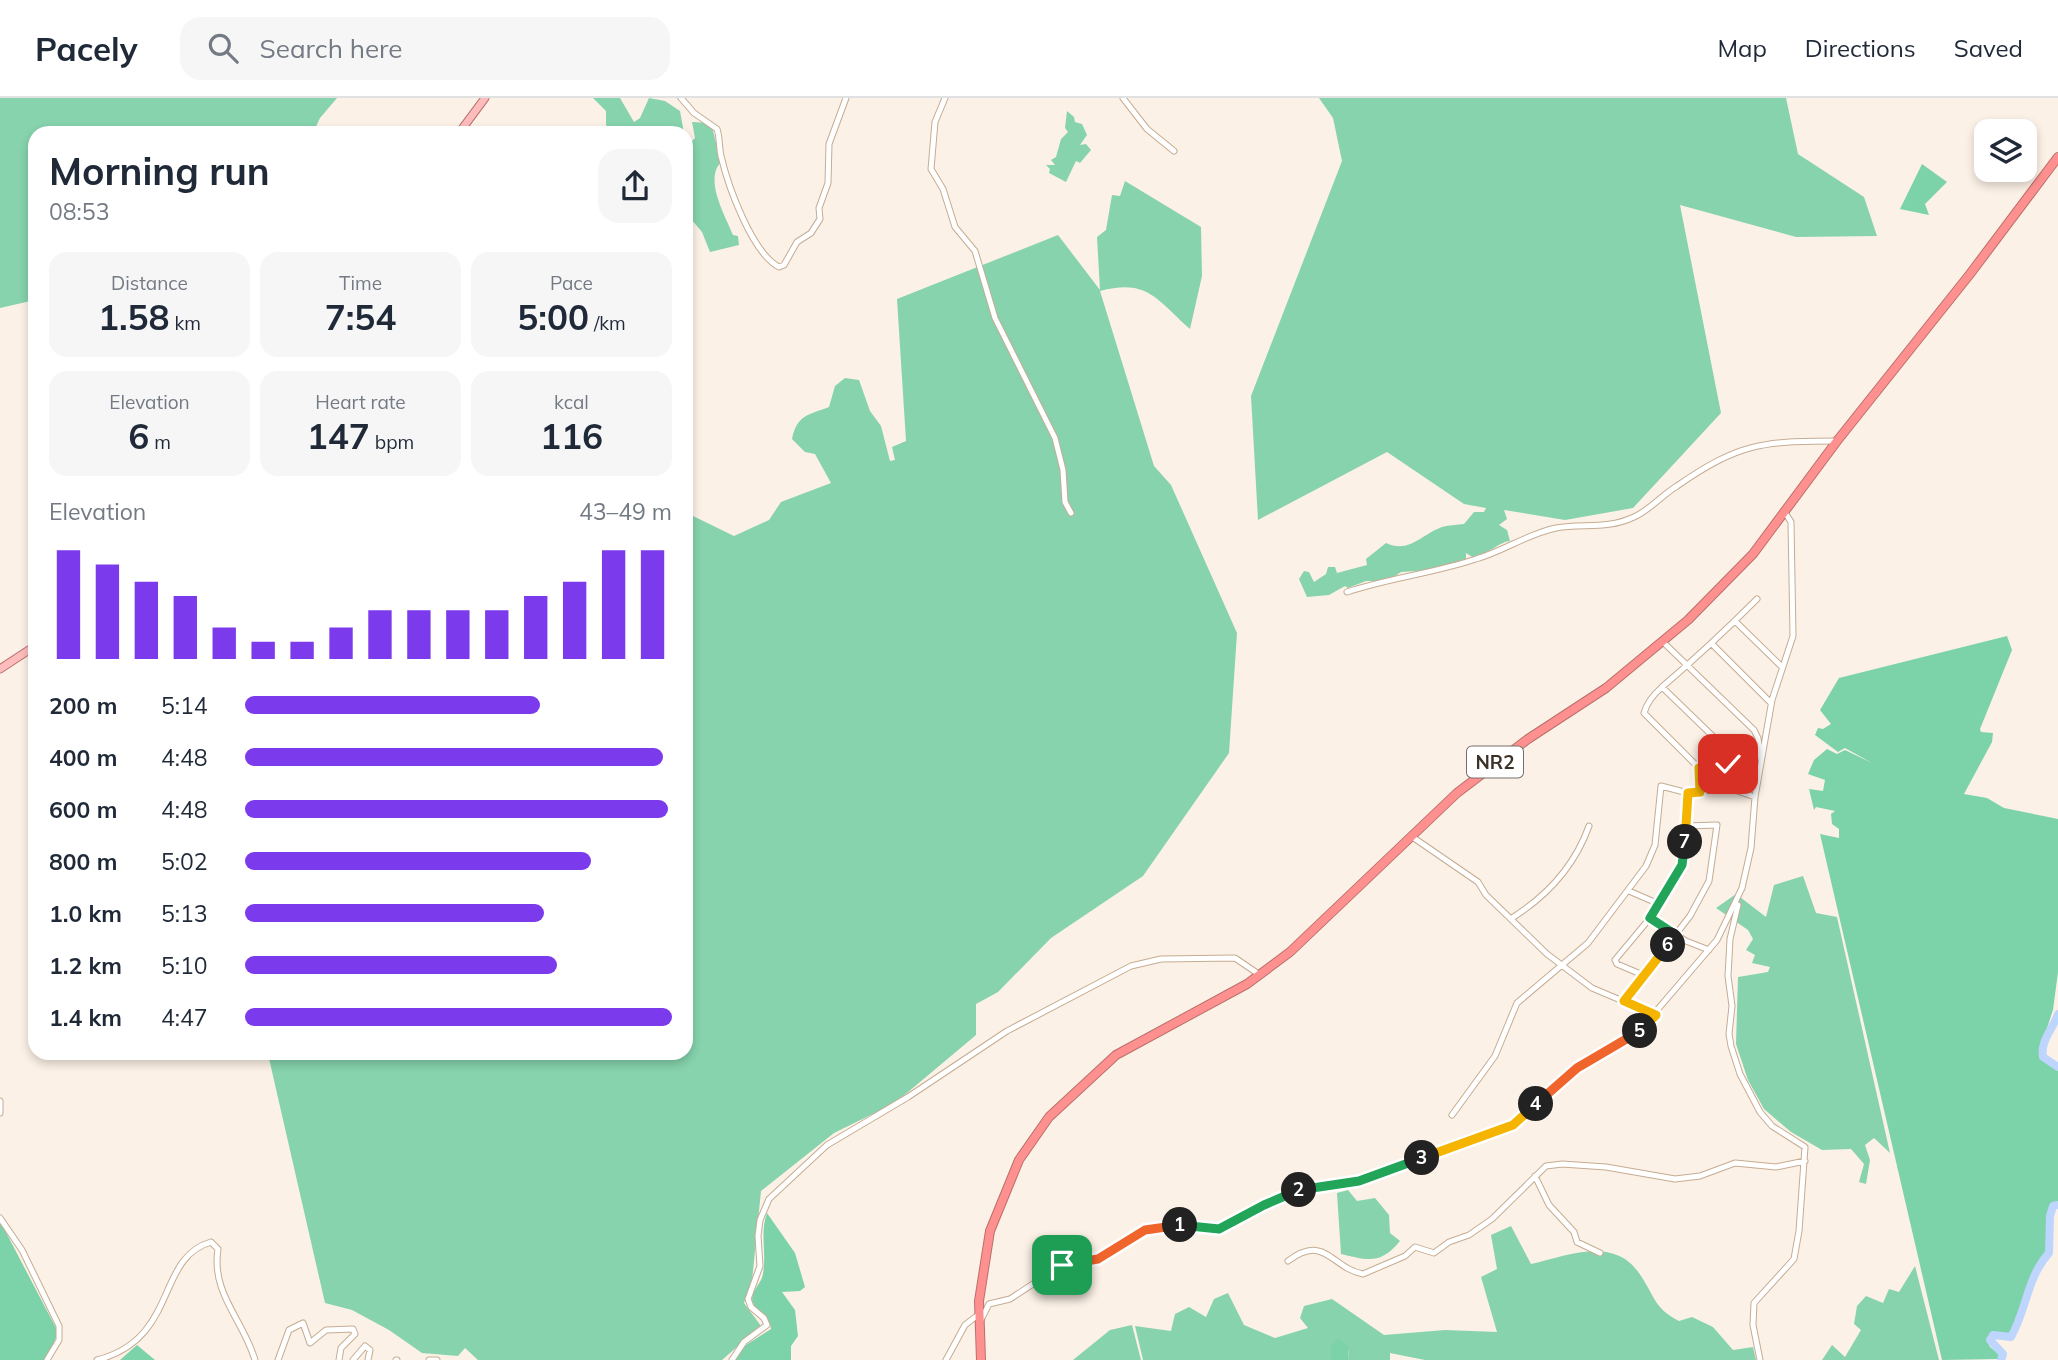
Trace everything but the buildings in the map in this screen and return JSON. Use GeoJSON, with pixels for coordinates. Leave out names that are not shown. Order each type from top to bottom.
{"type":"FeatureCollection","features":[{"type":"Feature","properties":{"kind":"highway","name":"NR2"},"geometry":{"type":"LineString","coordinates":[[981,1360],[979,1320],[984,1257],[998,1209],[1024,1152],[1049,1117],[1116,1055],[1260,975],[1310,935],[1411,836],[1494,764],[1606,688],[1663,642],[1753,554],[1837,441],[1970,274],[2058,157]]}},
{"type":"Feature","properties":{"kind":"main road"},"geometry":{"type":"LineString","coordinates":[[464,126],[485,98]]}},
{"type":"Feature","properties":{"kind":"main road"},"geometry":{"type":"LineString","coordinates":[[0,669],[28,651]]}},
{"type":"Feature","properties":{"kind":"street"},"geometry":{"type":"LineString","coordinates":[[681,98],[694,113],[717,129],[722,158],[751,234],[768,259],[779,267],[784,265],[797,242],[811,233],[820,219],[819,208],[828,183],[829,144],[846,98]]}},
{"type":"Feature","properties":{"kind":"street"},"geometry":{"type":"LineString","coordinates":[[945,98],[936,121],[931,169],[943,189],[955,227],[975,251],[995,318],[1055,439],[1063,470],[1065,502],[1071,513]]}},
{"type":"Feature","properties":{"kind":"street"},"geometry":{"type":"LineString","coordinates":[[1123,98],[1147,129],[1174,151]]}},
{"type":"Feature","properties":{"kind":"street"},"geometry":{"type":"LineString","coordinates":[[1347,592],[1410,573],[1477,559],[1546,531],[1605,526],[1635,517],[1696,473],[1737,450],[1790,441],[1837,441]]}},
{"type":"Feature","properties":{"kind":"street"},"geometry":{"type":"LineString","coordinates":[[1760,1360],[1753,1325],[1754,1303],[1794,1259],[1799,1231],[1805,1147],[1772,1126],[1760,1112],[1740,1074],[1729,1034],[1732,1006],[1728,976],[1730,939],[1751,848],[1755,797],[1772,704],[1793,631],[1791,522],[1784,510]]}},
{"type":"Feature","properties":{"kind":"street"},"geometry":{"type":"LineString","coordinates":[[1700,792],[1699,768],[1644,713],[1647,703],[1661,687],[1712,643],[1756,599]]}},
{"type":"Feature","properties":{"kind":"street"},"geometry":{"type":"LineString","coordinates":[[1735,621],[1782,667]]}},
{"type":"Feature","properties":{"kind":"street"},"geometry":{"type":"LineString","coordinates":[[1663,642],[1754,730],[1758,738],[1762,765]]}},
{"type":"Feature","properties":{"kind":"street"},"geometry":{"type":"LineString","coordinates":[[1712,643],[1772,704]]}},
{"type":"Feature","properties":{"kind":"street"},"geometry":{"type":"LineString","coordinates":[[1661,687],[1726,749],[1728,764],[1699,768]]}},
{"type":"Feature","properties":{"kind":"street"},"geometry":{"type":"LineString","coordinates":[[1452,1115],[1495,1056],[1517,1003],[1588,943],[1646,866],[1655,845],[1661,786],[1688,793],[1729,788],[1755,797]]}},
{"type":"Feature","properties":{"kind":"street"},"geometry":{"type":"LineString","coordinates":[[1643,975],[1617,964],[1615,960],[1650,918],[1682,865],[1688,793]]}},
{"type":"Feature","properties":{"kind":"street"},"geometry":{"type":"LineString","coordinates":[[1624,1001],[1676,935],[1709,881],[1717,825],[1686,826]]}},
{"type":"Feature","properties":{"kind":"street"},"geometry":{"type":"LineString","coordinates":[[1512,918],[1533,905],[1553,885],[1576,855],[1590,826]]}},
{"type":"Feature","properties":{"kind":"street"},"geometry":{"type":"LineString","coordinates":[[1411,836],[1478,882],[1486,895],[1560,965],[1592,988],[1656,1015]]}},
{"type":"Feature","properties":{"kind":"street"},"geometry":{"type":"LineString","coordinates":[[1629,891],[1659,904]]}},
{"type":"Feature","properties":{"kind":"street"},"geometry":{"type":"LineString","coordinates":[[946,1360],[965,1325],[979,1320],[989,1304],[1010,1299],[1062,1265],[1098,1259],[1145,1230],[1179,1225],[1219,1229],[1264,1205],[1300,1190],[1368,1179],[1513,1125],[1577,1068],[1633,1036],[1656,1015],[1709,950],[1739,898]]}},
{"type":"Feature","properties":{"kind":"street"},"geometry":{"type":"LineString","coordinates":[[1650,918],[1676,935],[1709,950]]}},
{"type":"Feature","properties":{"kind":"street"},"geometry":{"type":"LineString","coordinates":[[732,1360],[744,1342],[767,1325],[764,1318],[751,1307],[748,1299],[758,1279],[758,1236],[765,1208],[777,1191],[827,1144],[908,1097],[1007,1031],[1131,966],[1161,959],[1235,958],[1260,975]]}},
{"type":"Feature","properties":{"kind":"street"},"geometry":{"type":"LineString","coordinates":[[0,1101],[0,1113]]}},
{"type":"Feature","properties":{"kind":"street"},"geometry":{"type":"LineString","coordinates":[[1288,1261],[1301,1252],[1318,1250],[1363,1274],[1405,1256],[1415,1247],[1434,1253],[1449,1242],[1475,1232],[1546,1166],[1562,1164],[1675,1179],[1700,1176],[1735,1163],[1776,1167],[1805,1161]]}},
{"type":"Feature","properties":{"kind":"street"},"geometry":{"type":"LineString","coordinates":[[1535,1176],[1549,1205],[1574,1232],[1577,1242],[1600,1253]]}},
{"type":"Feature","properties":{"kind":"street"},"geometry":{"type":"LineString","coordinates":[[0,1219],[22,1250],[59,1326],[59,1340],[47,1360]]}},
{"type":"Feature","properties":{"kind":"street"},"geometry":{"type":"LineString","coordinates":[[97,1360],[121,1352],[136,1342],[161,1311],[183,1261],[196,1248],[211,1242],[218,1249],[215,1270],[220,1287],[255,1360]]}},
{"type":"Feature","properties":{"kind":"street"},"geometry":{"type":"LineString","coordinates":[[278,1360],[289,1330],[303,1323],[310,1343],[326,1330],[353,1329],[355,1334],[341,1348],[339,1360]]}},
{"type":"Feature","properties":{"kind":"street"},"geometry":{"type":"LineString","coordinates":[[353,1360],[365,1346],[370,1350],[368,1360]]}},
{"type":"Feature","properties":{"kind":"street"},"geometry":{"type":"LineString","coordinates":[[429,1360],[436,1360]]}},
{"type":"Feature","properties":{"kind":"green space"},"geometry":{"type":"Polygon","coordinates":[[[0,98],[337,98],[316,126],[28,126],[28,302],[0,308],[0,98]]]}},
{"type":"Feature","properties":{"kind":"green space"},"geometry":{"type":"Polygon","coordinates":[[[593,98],[620,98],[634,122],[640,118],[649,98],[665,101],[680,111],[683,126],[607,126],[606,111],[593,98]]]}},
{"type":"Feature","properties":{"kind":"green space"},"geometry":{"type":"Polygon","coordinates":[[[1319,98],[1786,98],[1798,154],[1864,197],[1877,236],[1796,237],[1680,205],[1721,413],[1633,508],[1565,520],[1504,510],[1507,519],[1499,525],[1507,530],[1510,541],[1474,558],[1466,553],[1466,559],[1430,570],[1401,572],[1388,581],[1366,581],[1348,588],[1345,586],[1329,595],[1307,597],[1299,579],[1304,571],[1309,572],[1314,582],[1326,574],[1328,567],[1335,567],[1337,573],[1367,565],[1366,559],[1386,543],[1394,546],[1409,545],[1442,527],[1464,524],[1474,512],[1484,512],[1486,508],[1464,504],[1387,452],[1258,520],[1251,396],[1342,161],[1333,118],[1319,98]]]}},
{"type":"Feature","properties":{"kind":"green space"},"geometry":{"type":"Polygon","coordinates":[[[1067,111],[1074,117],[1075,122],[1082,124],[1087,135],[1080,145],[1086,144],[1091,150],[1080,163],[1076,161],[1066,182],[1049,173],[1050,169],[1046,165],[1055,165],[1051,160],[1056,157],[1061,139],[1068,132],[1065,128],[1067,111]]]}},
{"type":"Feature","properties":{"kind":"green space"},"geometry":{"type":"Polygon","coordinates":[[[692,122],[711,123],[721,162],[716,169],[715,188],[733,235],[738,236],[739,245],[710,252],[702,232],[693,221],[695,138],[692,122]]]}},
{"type":"Feature","properties":{"kind":"green space"},"geometry":{"type":"Polygon","coordinates":[[[1922,164],[1947,182],[1925,204],[1929,215],[1900,209],[1922,164]]]}},
{"type":"Feature","properties":{"kind":"green space"},"geometry":{"type":"Polygon","coordinates":[[[1125,181],[1201,227],[1202,276],[1190,329],[1151,294],[1130,287],[1100,291],[1154,466],[1171,485],[1237,633],[1229,753],[1143,876],[1051,938],[998,992],[976,1004],[976,1035],[895,1103],[834,1133],[761,1191],[752,1281],[744,1303],[761,1326],[722,1360],[478,1360],[465,1348],[458,1356],[422,1353],[389,1330],[352,1310],[325,1303],[269,1060],[693,1060],[693,516],[734,536],[769,520],[781,502],[831,483],[815,454],[805,452],[792,439],[800,420],[829,407],[835,386],[845,378],[859,380],[870,411],[881,426],[890,461],[895,460],[892,447],[906,441],[897,299],[1058,235],[1100,290],[1097,237],[1106,230],[1112,195],[1120,196],[1125,181]]]}},
{"type":"Feature","properties":{"kind":"green space"},"geometry":{"type":"Polygon","coordinates":[[[2007,636],[2012,650],[1980,729],[1981,732],[1993,733],[1992,742],[1964,794],[1987,798],[2004,808],[2058,819],[2058,972],[2053,1010],[2039,1052],[2042,1060],[2058,1070],[2058,1201],[2051,1203],[2047,1215],[2046,1253],[2028,1282],[2009,1335],[1993,1332],[1986,1339],[1990,1347],[2000,1355],[2000,1359],[1942,1360],[1820,834],[1839,838],[1839,829],[1832,824],[1831,814],[1835,811],[1816,807],[1814,810],[1809,789],[1823,791],[1825,780],[1808,774],[1814,760],[1827,749],[1837,754],[1845,750],[1872,763],[1845,748],[1838,752],[1815,735],[1818,728],[1823,729],[1831,724],[1820,710],[1839,678],[2007,636]]]}},
{"type":"Feature","properties":{"kind":"green space"},"geometry":{"type":"Polygon","coordinates":[[[1803,876],[1816,913],[1837,917],[1890,1153],[1874,1138],[1865,1145],[1870,1160],[1866,1184],[1859,1182],[1864,1164],[1851,1149],[1822,1150],[1791,1132],[1764,1109],[1748,1080],[1736,1044],[1738,977],[1768,972],[1770,967],[1752,963],[1755,955],[1746,950],[1753,939],[1748,930],[1716,908],[1736,894],[1766,917],[1774,885],[1803,876]]]}},
{"type":"Feature","properties":{"kind":"green space"},"geometry":{"type":"Polygon","coordinates":[[[1348,1190],[1357,1201],[1375,1198],[1389,1215],[1390,1233],[1400,1241],[1387,1254],[1367,1259],[1341,1254],[1337,1193],[1348,1190]]]}},
{"type":"Feature","properties":{"kind":"green space"},"geometry":{"type":"Polygon","coordinates":[[[767,1213],[795,1253],[805,1287],[800,1291],[782,1292],[795,1310],[798,1336],[791,1346],[791,1360],[735,1360],[746,1345],[771,1329],[752,1300],[764,1270],[764,1229],[767,1213]]]}},
{"type":"Feature","properties":{"kind":"green space"},"geometry":{"type":"Polygon","coordinates":[[[0,1221],[56,1328],[56,1338],[46,1360],[0,1360],[0,1221]]]}},
{"type":"Feature","properties":{"kind":"green space"},"geometry":{"type":"Polygon","coordinates":[[[1511,1226],[1531,1264],[1591,1251],[1619,1256],[1631,1263],[1664,1311],[1679,1321],[1692,1317],[1713,1327],[1733,1350],[1753,1347],[1756,1360],[1425,1360],[1390,1353],[1390,1360],[1348,1360],[1349,1347],[1331,1346],[1331,1360],[1143,1360],[1135,1326],[1171,1331],[1175,1314],[1189,1307],[1206,1317],[1214,1299],[1228,1293],[1244,1325],[1275,1338],[1308,1328],[1300,1318],[1304,1306],[1332,1299],[1384,1335],[1445,1330],[1497,1332],[1481,1277],[1497,1269],[1491,1235],[1511,1226]]]}},
{"type":"Feature","properties":{"kind":"green space"},"geometry":{"type":"Polygon","coordinates":[[[1915,1266],[1939,1360],[1822,1360],[1832,1345],[1845,1357],[1861,1330],[1854,1324],[1857,1306],[1866,1296],[1883,1303],[1889,1289],[1899,1292],[1915,1266]]]}},
{"type":"Feature","properties":{"kind":"green space"},"geometry":{"type":"Polygon","coordinates":[[[1132,1325],[1141,1360],[1073,1360],[1110,1330],[1132,1325]]]}},
{"type":"Feature","properties":{"kind":"green space"},"geometry":{"type":"Polygon","coordinates":[[[1338,1339],[1349,1347],[1348,1360],[1331,1360],[1331,1346],[1338,1339]]]}},
{"type":"Feature","properties":{"kind":"green space"},"geometry":{"type":"Polygon","coordinates":[[[137,1345],[155,1360],[120,1360],[137,1345]]]}},
{"type":"Feature","properties":{"kind":"waterway"},"geometry":{"type":"LineString","coordinates":[[2058,1014],[2045,1040],[2043,1051],[2043,1057],[2058,1067]]}},
{"type":"Feature","properties":{"kind":"waterway"},"geometry":{"type":"LineString","coordinates":[[2001,1360],[2003,1354],[1990,1340],[1993,1335],[2011,1337],[2036,1272],[2049,1253],[2050,1216],[2053,1206],[2058,1205]]}},
{"type":"Feature","properties":{"kind":"route"},"geometry":{"type":"LineString","coordinates":[[1062,1265],[1091,1262],[1154,1227],[1179,1225],[1219,1229],[1264,1205],[1300,1190],[1313,1186],[1351,1183],[1378,1176],[1405,1167],[1452,1145],[1506,1128],[1519,1121],[1577,1068],[1640,1030],[1656,1015],[1624,1001],[1676,935],[1650,918],[1682,865],[1688,793],[1700,792],[1697,775],[1699,768],[1728,764]]}}]}
